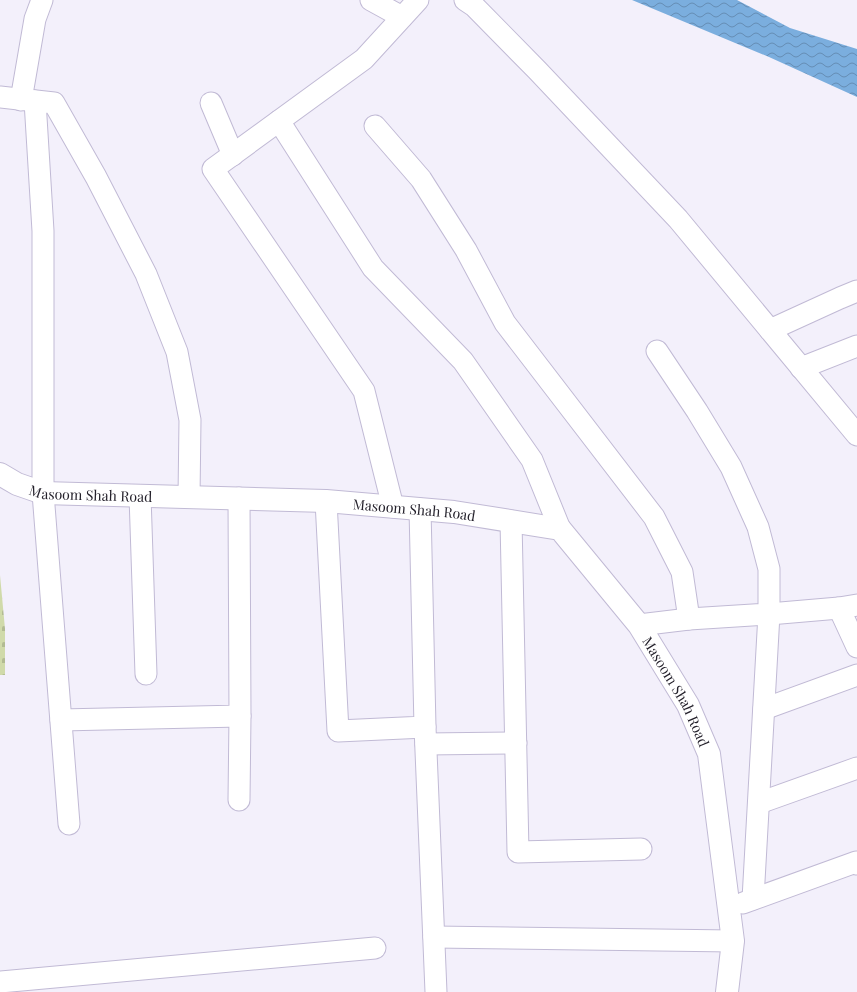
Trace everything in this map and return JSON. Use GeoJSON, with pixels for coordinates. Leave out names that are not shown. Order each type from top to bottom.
{"type":"FeatureCollection","features":[{"type":"Feature","properties":{"kind":"street"},"geometry":{"type":"LineString","coordinates":[[42,0],[35,19],[28,100],[43,231],[43,493],[69,824]]}},
{"type":"Feature","properties":{"kind":"street"},"geometry":{"type":"LineString","coordinates":[[371,0],[402,18]]}},
{"type":"Feature","properties":{"kind":"street"},"geometry":{"type":"LineString","coordinates":[[393,507],[364,391],[213,169],[364,59],[418,0]]}},
{"type":"Feature","properties":{"kind":"street"},"geometry":{"type":"LineString","coordinates":[[465,0],[474,6],[526,59],[678,219],[857,435]]}},
{"type":"Feature","properties":{"kind":"street"},"geometry":{"type":"LineString","coordinates":[[0,97],[54,103],[96,178],[146,274],[177,352],[190,420],[189,497]]}},
{"type":"Feature","properties":{"kind":"street"},"geometry":{"type":"LineString","coordinates":[[211,103],[233,155]]}},
{"type":"Feature","properties":{"kind":"street"},"geometry":{"type":"LineString","coordinates":[[279,121],[373,268],[462,361],[532,460],[560,529]]}},
{"type":"Feature","properties":{"kind":"street"},"geometry":{"type":"LineString","coordinates":[[375,126],[421,179],[466,250],[505,323],[654,517],[682,572],[689,619]]}},
{"type":"Feature","properties":{"kind":"street"},"geometry":{"type":"LineString","coordinates":[[770,330],[857,291]]}},
{"type":"Feature","properties":{"kind":"street"},"geometry":{"type":"LineString","coordinates":[[801,368],[857,346]]}},
{"type":"Feature","properties":{"kind":"street"},"geometry":{"type":"LineString","coordinates":[[657,351],[697,411],[731,467],[758,527],[769,569],[769,614],[753,899]]}},
{"type":"Feature","properties":{"kind":"street","name":"Masoom Shah Road"},"geometry":{"type":"LineString","coordinates":[[0,474],[17,484],[43,493],[326,501],[454,512],[560,529],[639,625],[688,705],[709,754],[732,941],[727,992]]}},
{"type":"Feature","properties":{"kind":"street"},"geometry":{"type":"LineString","coordinates":[[140,496],[146,674]]}},
{"type":"Feature","properties":{"kind":"street"},"geometry":{"type":"LineString","coordinates":[[239,498],[239,800]]}},
{"type":"Feature","properties":{"kind":"street"},"geometry":{"type":"LineString","coordinates":[[326,501],[338,731],[516,743]]}},
{"type":"Feature","properties":{"kind":"street"},"geometry":{"type":"LineString","coordinates":[[420,509],[425,736],[436,992]]}},
{"type":"Feature","properties":{"kind":"street"},"geometry":{"type":"LineString","coordinates":[[512,521],[518,852],[641,849]]}},
{"type":"Feature","properties":{"kind":"street"},"geometry":{"type":"LineString","coordinates":[[639,625],[689,619],[848,607],[857,647]]}},
{"type":"Feature","properties":{"kind":"street"},"geometry":{"type":"LineString","coordinates":[[764,709],[857,675]]}},
{"type":"Feature","properties":{"kind":"street"},"geometry":{"type":"LineString","coordinates":[[61,720],[240,716]]}},
{"type":"Feature","properties":{"kind":"street"},"geometry":{"type":"LineString","coordinates":[[758,803],[857,768]]}},
{"type":"Feature","properties":{"kind":"street"},"geometry":{"type":"LineString","coordinates":[[728,908],[857,862]]}},
{"type":"Feature","properties":{"kind":"street"},"geometry":{"type":"LineString","coordinates":[[434,937],[732,941]]}},
{"type":"Feature","properties":{"kind":"street"},"geometry":{"type":"LineString","coordinates":[[0,982],[375,948]]}},
{"type":"Feature","properties":{"kind":"green space"},"geometry":{"type":"Polygon","coordinates":[[[0,575],[5,629],[5,675],[0,675],[0,575]]]}},
{"type":"Feature","properties":{"kind":"water"},"geometry":{"type":"Polygon","coordinates":[[[632,0],[737,0],[790,28],[857,49],[857,97],[769,57],[632,0]]]}}]}
